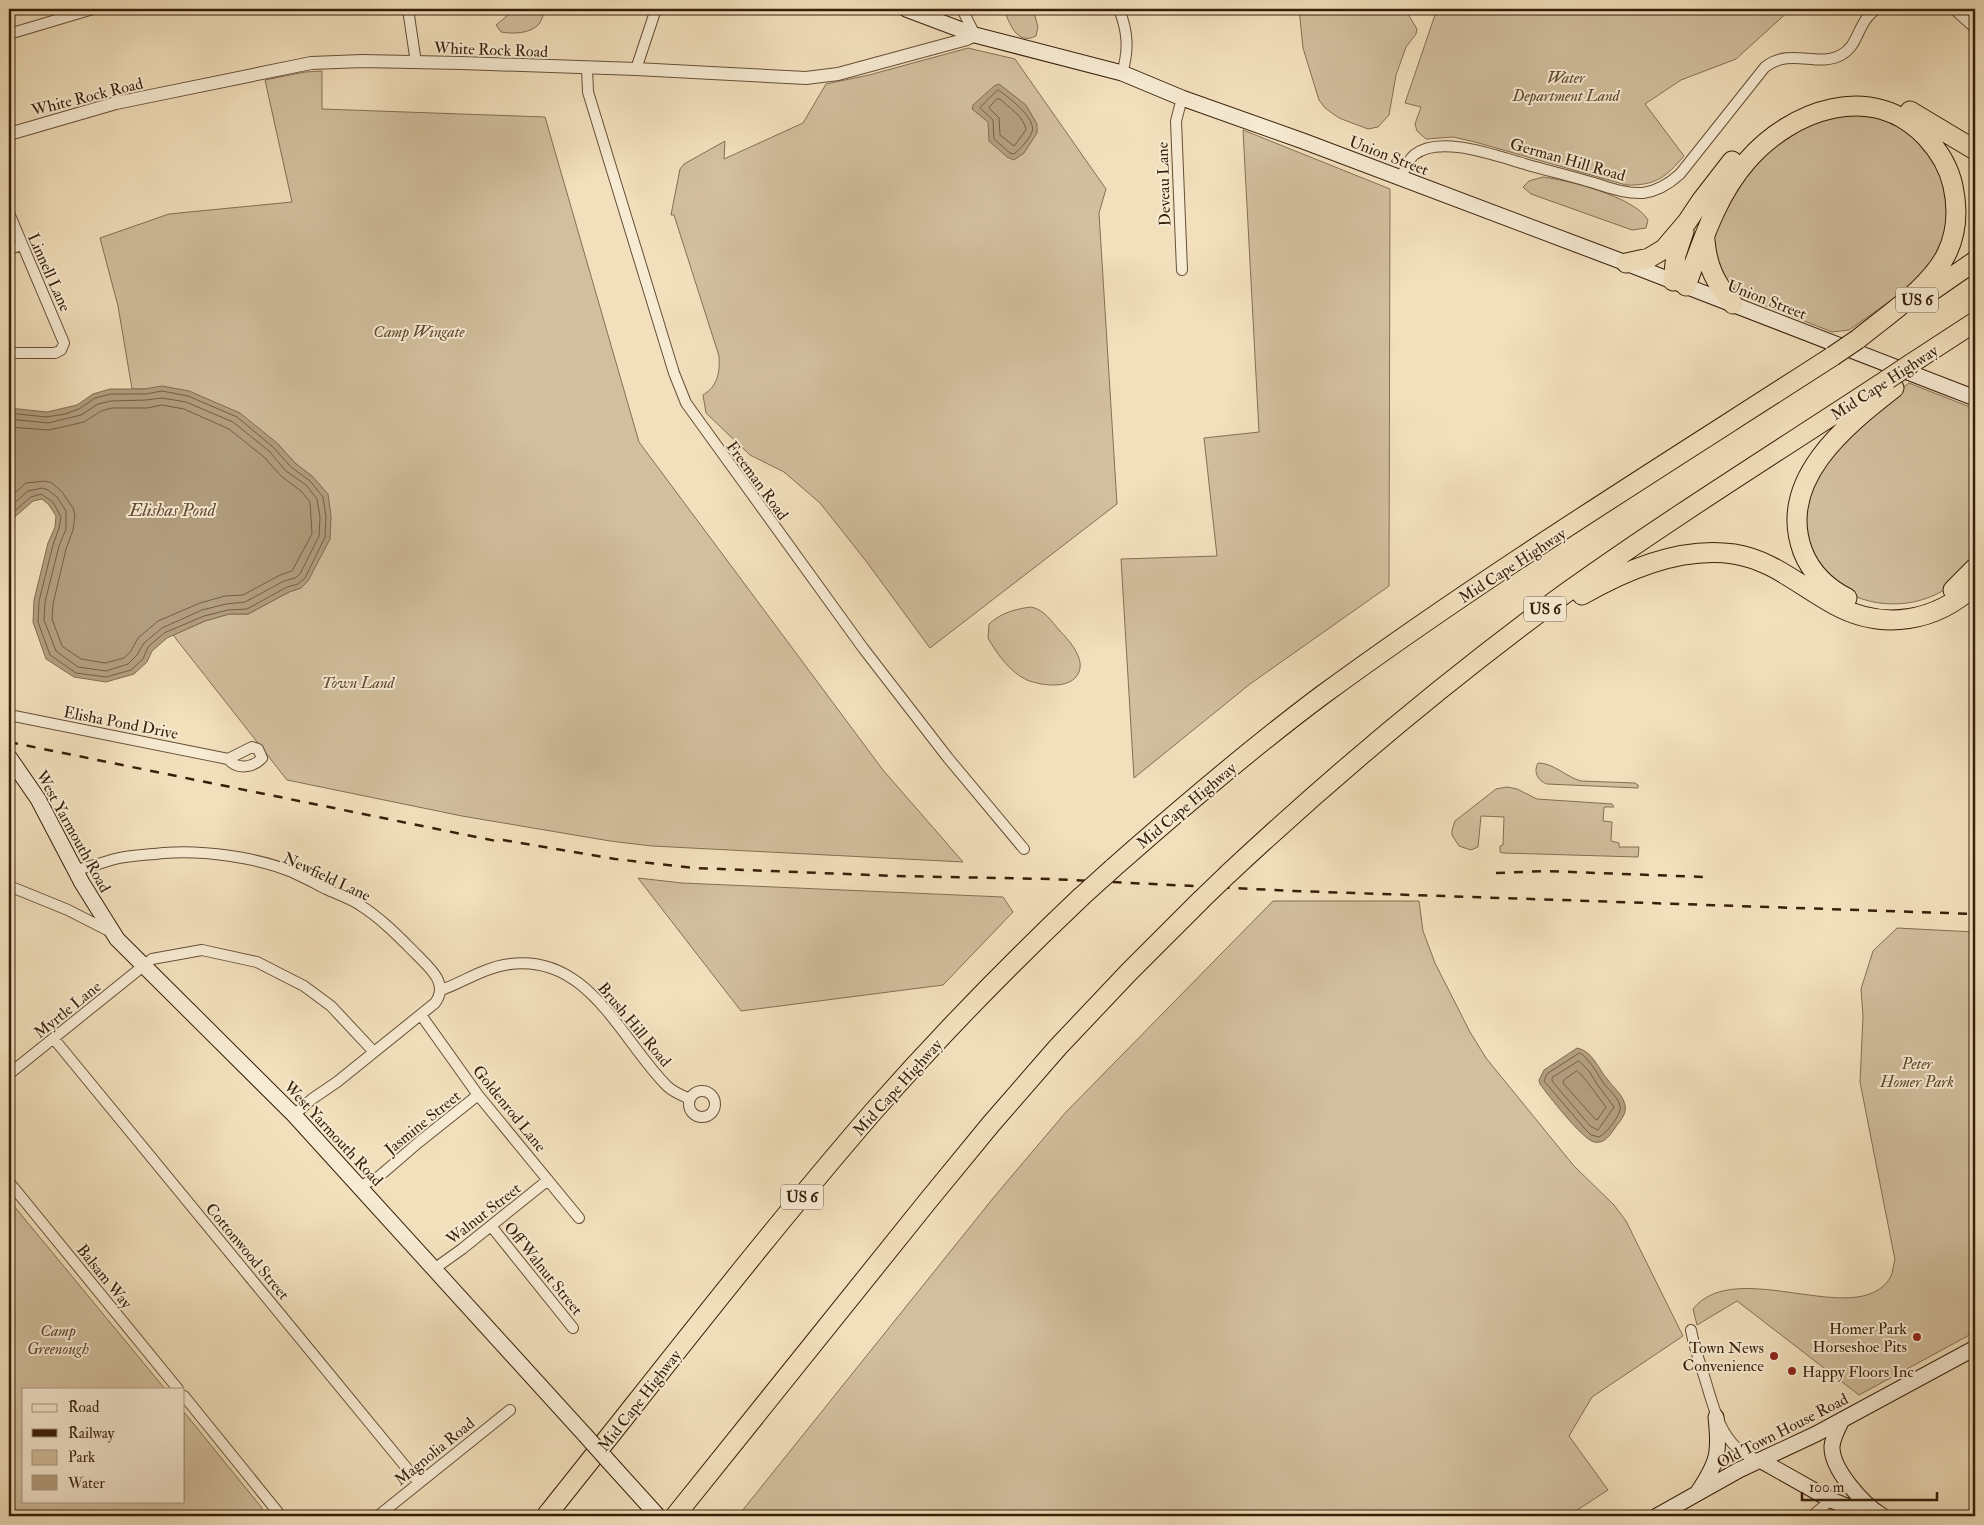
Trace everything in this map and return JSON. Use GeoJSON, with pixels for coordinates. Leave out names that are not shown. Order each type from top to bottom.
{"type":"FeatureCollection","features":[{"type":"Feature","properties":{"kind":"highway"},"geometry":{"type":"LineString","coordinates":[[1626,263],[1643,260],[1660,253],[1687,222],[1726,168],[1756,135],[1787,113],[1821,99],[1851,95],[1882,99],[1907,109],[1975,150]]}},
{"type":"Feature","properties":{"kind":"highway"},"geometry":{"type":"LineString","coordinates":[[1680,284],[1705,237],[1723,196],[1738,171],[1759,148],[1795,122],[1822,110],[1860,106],[1884,111],[1912,125],[1937,150],[1952,182],[1956,206],[1954,231],[1947,253],[1930,277],[1856,345]]}},
{"type":"Feature","properties":{"kind":"highway"},"geometry":{"type":"LineString","coordinates":[[1680,284],[1678,249],[1687,222]]}},
{"type":"Feature","properties":{"kind":"highway"},"geometry":{"type":"LineString","coordinates":[[1705,237],[1708,262],[1712,275],[1733,304]]}},
{"type":"Feature","properties":{"kind":"highway","name":"Mid Cape Highway"},"geometry":{"type":"LineString","coordinates":[[546,1516],[808,1189],[874,1112],[976,1001],[1112,869],[1245,756],[1319,698],[1394,644],[1833,356],[1856,345],[1975,262]]}},
{"type":"Feature","properties":{"kind":"highway","name":"Mid Cape Highway"},"geometry":{"type":"LineString","coordinates":[[675,1516],[921,1208],[991,1124],[1129,972],[1228,874],[1370,747],[1524,625],[1648,537],[1894,381],[1974,322]]}},
{"type":"Feature","properties":{"kind":"highway"},"geometry":{"type":"LineString","coordinates":[[1894,381],[1839,435],[1812,470],[1801,492],[1797,514],[1798,537],[1804,555],[1819,577],[1840,594],[1864,604],[1886,609],[1909,608],[1931,602],[1958,587],[1975,568]]}},
{"type":"Feature","properties":{"kind":"highway"},"geometry":{"type":"LineString","coordinates":[[1524,625],[1631,571],[1674,557],[1700,553],[1723,553],[1756,560],[1776,568],[1845,610],[1881,620],[1904,620],[1932,614],[1960,598],[1975,585]]}},
{"type":"Feature","properties":{"kind":"main road","name":"Union Street"},"geometry":{"type":"LineString","coordinates":[[906,9],[975,35],[1122,73],[1182,98],[1733,304],[1856,345],[1975,398]]}},
{"type":"Feature","properties":{"kind":"main road","name":"West Yarmouth Road"},"geometry":{"type":"LineString","coordinates":[[9,757],[38,799],[75,870],[114,934],[294,1115],[656,1513]]}},
{"type":"Feature","properties":{"kind":"main road","name":"Old Town House Road"},"geometry":{"type":"LineString","coordinates":[[1657,1516],[1760,1460],[1842,1420],[1975,1348]]}},
{"type":"Feature","properties":{"kind":"main road"},"geometry":{"type":"LineString","coordinates":[[1696,1494],[1714,1468],[1717,1458],[1718,1433],[1716,1416]]}},
{"type":"Feature","properties":{"kind":"main road"},"geometry":{"type":"LineString","coordinates":[[1842,1420],[1832,1444],[1832,1452],[1836,1463],[1855,1491],[1882,1516]]}},
{"type":"Feature","properties":{"kind":"main road"},"geometry":{"type":"LineString","coordinates":[[1760,1460],[1831,1500],[1872,1516]]}},
{"type":"Feature","properties":{"kind":"street"},"geometry":{"type":"LineString","coordinates":[[9,34],[94,9]]}},
{"type":"Feature","properties":{"kind":"street"},"geometry":{"type":"LineString","coordinates":[[408,9],[416,63]]}},
{"type":"Feature","properties":{"kind":"street"},"geometry":{"type":"LineString","coordinates":[[636,69],[656,9]]}},
{"type":"Feature","properties":{"kind":"street"},"geometry":{"type":"LineString","coordinates":[[962,9],[975,35]]}},
{"type":"Feature","properties":{"kind":"street"},"geometry":{"type":"LineString","coordinates":[[1119,9],[1127,32],[1128,44],[1122,73]]}},
{"type":"Feature","properties":{"kind":"street","name":"German Hill Road"},"geometry":{"type":"LineString","coordinates":[[1400,178],[1412,156],[1416,153],[1453,146],[1490,153],[1620,192],[1644,193],[1656,190],[1680,174],[1756,76],[1772,62],[1789,57],[1833,58],[1850,48],[1862,24],[1876,9]]}},
{"type":"Feature","properties":{"kind":"street"},"geometry":{"type":"LineString","coordinates":[[1954,9],[1975,28]]}},
{"type":"Feature","properties":{"kind":"street","name":"White Rock Road"},"geometry":{"type":"LineString","coordinates":[[9,134],[116,103],[276,69],[311,64],[347,62],[416,63],[636,69],[806,78],[823,76],[967,39],[975,35]]}},
{"type":"Feature","properties":{"kind":"street","name":"Freeman Road"},"geometry":{"type":"LineString","coordinates":[[587,68],[586,81],[590,101],[676,379],[686,404],[863,648],[948,758],[1024,849]]}},
{"type":"Feature","properties":{"kind":"street","name":"Deveau Lane"},"geometry":{"type":"LineString","coordinates":[[1182,98],[1176,121],[1182,270]]}},
{"type":"Feature","properties":{"kind":"street","name":"Linnell Lane"},"geometry":{"type":"LineString","coordinates":[[9,213],[64,343],[61,350],[55,353],[9,354]]}},
{"type":"Feature","properties":{"kind":"street"},"geometry":{"type":"LineString","coordinates":[[9,249],[22,246]]}},
{"type":"Feature","properties":{"kind":"street","name":"Elisha Pond Drive"},"geometry":{"type":"LineString","coordinates":[[9,715],[228,759]]}},
{"type":"Feature","properties":{"kind":"street","name":"Newfield Lane"},"geometry":{"type":"LineString","coordinates":[[75,870],[123,858],[166,853],[194,853],[250,860],[291,872],[359,904],[398,935],[434,972],[440,983],[441,990]]}},
{"type":"Feature","properties":{"kind":"street"},"geometry":{"type":"LineString","coordinates":[[9,886],[68,910],[114,934]]}},
{"type":"Feature","properties":{"kind":"street","name":"Myrtle Lane"},"geometry":{"type":"LineString","coordinates":[[9,1074],[155,958],[202,950],[257,962],[287,976],[319,996],[374,1052]]}},
{"type":"Feature","properties":{"kind":"street","name":"Brush Hill Road"},"geometry":{"type":"LineString","coordinates":[[441,990],[454,986],[479,973],[505,965],[532,964],[561,973],[578,982],[598,998],[668,1088],[690,1100]]}},
{"type":"Feature","properties":{"kind":"street"},"geometry":{"type":"LineString","coordinates":[[294,1115],[420,1016],[435,1003],[441,990]]}},
{"type":"Feature","properties":{"kind":"street","name":"Goldenrod Lane"},"geometry":{"type":"LineString","coordinates":[[420,1016],[478,1095],[579,1218]]}},
{"type":"Feature","properties":{"kind":"street","name":"Cottonwood Street"},"geometry":{"type":"LineString","coordinates":[[54,1039],[419,1483]]}},
{"type":"Feature","properties":{"kind":"street","name":"Jasmine Street"},"geometry":{"type":"LineString","coordinates":[[359,1186],[376,1179],[478,1095]]}},
{"type":"Feature","properties":{"kind":"street","name":"Walnut Street"},"geometry":{"type":"LineString","coordinates":[[434,1269],[548,1180]]}},
{"type":"Feature","properties":{"kind":"street","name":"Balsam Way"},"geometry":{"type":"LineString","coordinates":[[9,1182],[177,1388]]}},
{"type":"Feature","properties":{"kind":"street","name":"Off Walnut Street"},"geometry":{"type":"LineString","coordinates":[[491,1226],[573,1328]]}},
{"type":"Feature","properties":{"kind":"street"},"geometry":{"type":"LineString","coordinates":[[1691,1330],[1720,1427],[1734,1446],[1750,1458],[1760,1460]]}},
{"type":"Feature","properties":{"kind":"street"},"geometry":{"type":"LineString","coordinates":[[185,1397],[281,1516]]}},
{"type":"Feature","properties":{"kind":"street","name":"Magnolia Road"},"geometry":{"type":"LineString","coordinates":[[378,1516],[510,1410]]}},
{"type":"Feature","properties":{"kind":"street"},"geometry":{"type":"LineString","coordinates":[[1812,1516],[1831,1500]]}},
{"type":"Feature","properties":{"kind":"green space"},"geometry":{"type":"Polygon","coordinates":[[[511,9],[545,9],[539,24],[531,30],[516,33],[501,32],[496,25],[508,15],[511,9]]]}},
{"type":"Feature","properties":{"kind":"green space"},"geometry":{"type":"Polygon","coordinates":[[[1004,9],[1033,9],[1038,27],[1036,36],[1024,38],[1019,36],[1008,21],[1004,9]]]}},
{"type":"Feature","properties":{"kind":"green space"},"geometry":{"type":"Polygon","coordinates":[[[1299,9],[1405,9],[1417,29],[1416,34],[1406,47],[1396,75],[1389,115],[1378,127],[1368,129],[1339,118],[1325,108],[1319,100],[1303,48],[1299,9]]]}},
{"type":"Feature","properties":{"kind":"green space","name":"Water Department Land"},"geometry":{"type":"Polygon","coordinates":[[[1437,9],[1791,9],[1736,59],[1681,80],[1645,104],[1684,156],[1671,170],[1659,179],[1645,184],[1626,185],[1475,142],[1453,137],[1426,139],[1417,131],[1415,124],[1421,107],[1405,103],[1437,9]]]}},
{"type":"Feature","properties":{"kind":"green space"},"geometry":{"type":"Polygon","coordinates":[[[968,48],[1015,59],[1106,189],[1099,213],[1117,504],[930,648],[866,561],[820,503],[784,472],[750,455],[706,413],[703,395],[715,383],[719,368],[719,356],[674,215],[671,215],[680,169],[684,164],[725,141],[724,159],[803,123],[826,84],[869,75],[968,48]]]}},
{"type":"Feature","properties":{"kind":"green space","name":"Camp Wingate"},"geometry":{"type":"Polygon","coordinates":[[[322,71],[322,109],[545,117],[639,442],[883,770],[963,862],[652,846],[610,841],[462,816],[287,780],[173,635],[205,621],[229,614],[248,614],[289,592],[301,588],[313,477],[295,463],[277,443],[145,389],[132,389],[118,306],[100,238],[169,214],[292,202],[265,80],[305,72],[322,71]]]}},
{"type":"Feature","properties":{"kind":"green space"},"geometry":{"type":"Polygon","coordinates":[[[1855,113],[1885,118],[1911,132],[1932,151],[1950,202],[1947,235],[1935,262],[1917,282],[1849,330],[1832,332],[1736,294],[1726,286],[1712,249],[1715,235],[1729,199],[1742,178],[1779,142],[1806,125],[1830,117],[1855,113]]]}},
{"type":"Feature","properties":{"kind":"green space"},"geometry":{"type":"Polygon","coordinates":[[[1243,130],[1390,189],[1389,586],[1250,684],[1134,778],[1121,559],[1217,556],[1204,438],[1259,432],[1243,130]]]}},
{"type":"Feature","properties":{"kind":"green space"},"geometry":{"type":"Polygon","coordinates":[[[1543,177],[1584,186],[1616,197],[1641,212],[1648,220],[1646,228],[1632,230],[1531,194],[1523,187],[1529,181],[1543,177]]]}},
{"type":"Feature","properties":{"kind":"green space"},"geometry":{"type":"Polygon","coordinates":[[[1909,383],[1975,409],[1975,560],[1961,577],[1949,587],[1936,594],[1922,600],[1907,603],[1877,603],[1845,592],[1812,555],[1806,542],[1805,534],[1806,495],[1815,474],[1837,445],[1866,417],[1909,383]]]}},
{"type":"Feature","properties":{"kind":"green space"},"geometry":{"type":"Polygon","coordinates":[[[1031,607],[1036,608],[1047,616],[1067,638],[1077,653],[1080,668],[1072,680],[1058,685],[1049,685],[1021,677],[1004,662],[988,638],[989,624],[998,617],[1008,612],[1031,607]]]}},
{"type":"Feature","properties":{"kind":"green space"},"geometry":{"type":"Polygon","coordinates":[[[1538,763],[1549,765],[1581,781],[1635,783],[1638,785],[1638,788],[1547,784],[1537,776],[1538,763]]]}},
{"type":"Feature","properties":{"kind":"green space"},"geometry":{"type":"Polygon","coordinates":[[[1507,787],[1517,789],[1537,799],[1612,804],[1614,807],[1604,807],[1603,821],[1612,822],[1611,841],[1619,843],[1619,847],[1639,847],[1638,857],[1503,853],[1500,852],[1500,846],[1503,845],[1504,817],[1481,816],[1478,847],[1471,850],[1459,846],[1452,835],[1455,821],[1496,789],[1507,787]]]}},
{"type":"Feature","properties":{"kind":"green space"},"geometry":{"type":"Polygon","coordinates":[[[638,878],[682,883],[1003,897],[1013,912],[943,985],[741,1011],[638,878]]]}},
{"type":"Feature","properties":{"kind":"green space"},"geometry":{"type":"Polygon","coordinates":[[[1273,901],[1419,901],[1423,931],[1435,963],[1470,1032],[1486,1058],[1574,1166],[1614,1205],[1626,1221],[1683,1336],[1592,1397],[1569,1436],[1608,1490],[1568,1516],[738,1516],[994,1197],[1066,1112],[1273,901]]]}},
{"type":"Feature","properties":{"kind":"green space","name":"Peter Homer Park"},"geometry":{"type":"Polygon","coordinates":[[[1897,928],[1975,932],[1975,1332],[1859,1395],[1737,1301],[1697,1325],[1693,1309],[1712,1294],[1737,1289],[1766,1289],[1825,1297],[1851,1298],[1874,1292],[1890,1278],[1895,1260],[1860,1082],[1863,1016],[1861,989],[1873,951],[1897,928]]]}},
{"type":"Feature","properties":{"kind":"green space","name":"Camp Greenough"},"geometry":{"type":"Polygon","coordinates":[[[9,1200],[164,1388],[22,1388],[22,1502],[185,1502],[185,1413],[262,1508],[262,1516],[9,1516],[9,1200]]]}},
{"type":"Feature","properties":{"kind":"water"},"geometry":{"type":"Polygon","coordinates":[[[999,84],[1026,105],[1037,124],[1037,133],[1024,153],[1014,160],[1007,157],[989,141],[988,122],[972,109],[973,105],[994,86],[999,84]]]}},
{"type":"Feature","properties":{"kind":"water","name":"Elishas Pond"},"geometry":{"type":"Polygon","coordinates":[[[162,386],[189,391],[240,413],[277,443],[328,494],[331,516],[330,539],[308,581],[301,588],[289,592],[248,614],[229,614],[205,621],[167,638],[152,651],[147,662],[134,674],[106,682],[74,677],[46,659],[33,622],[34,600],[48,543],[55,527],[56,516],[49,505],[42,499],[33,501],[9,522],[9,408],[47,412],[77,405],[93,394],[110,389],[145,389],[162,386]]]}},
{"type":"Feature","properties":{"kind":"water"},"geometry":{"type":"Polygon","coordinates":[[[1577,1048],[1583,1050],[1591,1057],[1624,1101],[1625,1111],[1621,1120],[1609,1136],[1601,1142],[1594,1142],[1582,1133],[1540,1084],[1539,1080],[1544,1070],[1577,1048]]]}},
{"type":"Feature","properties":{"kind":"railway"},"geometry":{"type":"LineString","coordinates":[[9,742],[496,841],[503,840],[615,859],[695,868],[897,876],[1050,879],[1294,891],[1975,914]]}},
{"type":"Feature","properties":{"kind":"railway"},"geometry":{"type":"LineString","coordinates":[[1496,873],[1545,871],[1704,877]]}},
{"type":"Feature","properties":{"kind":"place","name":"Homer Park Horseshoe Pits"},"geometry":{"type":"Point","coordinates":[1917,1337]}},
{"type":"Feature","properties":{"kind":"place","name":"Town News Convenience"},"geometry":{"type":"Point","coordinates":[1774,1356]}},
{"type":"Feature","properties":{"kind":"place","name":"Happy Floors Inc"},"geometry":{"type":"Point","coordinates":[1792,1371]}},
{"type":"Feature","properties":{"kind":"park label","name":"Town Land"},"geometry":{"type":"Point","coordinates":[358,682]}}]}
